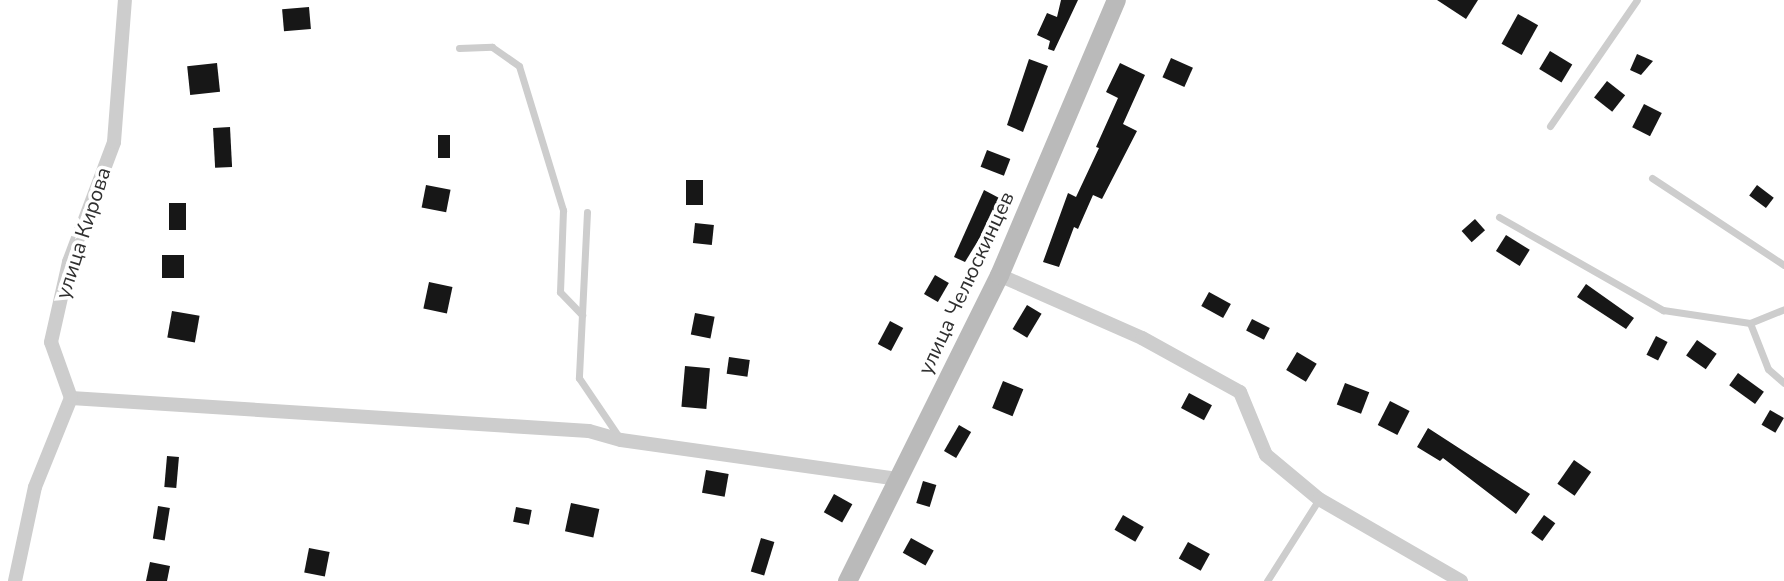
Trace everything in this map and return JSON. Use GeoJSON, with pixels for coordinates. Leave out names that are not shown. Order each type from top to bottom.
{"type":"FeatureCollection","features":[{"type":"Feature","properties":{"kind":"street","name":"улица Кирова"},"geometry":{"type":"LineString","coordinates":[[71,398],[51,342],[69,262],[114,142],[125,0]]}},
{"type":"Feature","properties":{"kind":"street","name":"улица Челюскинцев"},"geometry":{"type":"LineString","coordinates":[[847,581],[999,275],[1116,0]]}},
{"type":"Feature","properties":{"kind":"street"},"geometry":{"type":"LineString","coordinates":[[999,275],[1142,338],[1240,391],[1266,455],[1319,499],[1461,581]]}},
{"type":"Feature","properties":{"kind":"street"},"geometry":{"type":"LineString","coordinates":[[15,581],[35,487],[71,398],[589,431],[621,440],[897,479]]}},
{"type":"Feature","properties":{"kind":"lane"},"geometry":{"type":"LineString","coordinates":[[1550,126],[1637,0]]}},
{"type":"Feature","properties":{"kind":"lane"},"geometry":{"type":"LineString","coordinates":[[459,48],[492,47],[519,66],[563,210],[560,292],[582,315]]}},
{"type":"Feature","properties":{"kind":"lane"},"geometry":{"type":"LineString","coordinates":[[1652,178],[1784,265]]}},
{"type":"Feature","properties":{"kind":"lane"},"geometry":{"type":"LineString","coordinates":[[586,212],[579,378],[621,440]]}},
{"type":"Feature","properties":{"kind":"lane"},"geometry":{"type":"LineString","coordinates":[[1499,217],[1663,310],[1750,323],[1784,309]]}},
{"type":"Feature","properties":{"kind":"lane"},"geometry":{"type":"LineString","coordinates":[[1750,323],[1769,369],[1784,383]]}},
{"type":"Feature","properties":{"kind":"lane"},"geometry":{"type":"LineString","coordinates":[[1267,581],[1319,499]]}},
{"type":"Feature","properties":{"kind":"building"},"geometry":{"type":"Polygon","coordinates":[[[1061,0],[1078,0],[1054,51],[1048,49],[1050,41],[1037,35],[1047,13],[1057,17],[1061,0]]]}},
{"type":"Feature","properties":{"kind":"building"},"geometry":{"type":"Polygon","coordinates":[[[1437,0],[1478,0],[1466,19],[1437,0]]]}},
{"type":"Feature","properties":{"kind":"building"},"geometry":{"type":"Polygon","coordinates":[[[309,7],[311,29],[284,31],[282,9],[309,7]]]}},
{"type":"Feature","properties":{"kind":"building"},"geometry":{"type":"Polygon","coordinates":[[[1518,14],[1538,25],[1522,55],[1502,44],[1518,14]]]}},
{"type":"Feature","properties":{"kind":"building"},"geometry":{"type":"Polygon","coordinates":[[[1550,51],[1572,64],[1561,82],[1539,69],[1550,51]]]}},
{"type":"Feature","properties":{"kind":"building"},"geometry":{"type":"Polygon","coordinates":[[[1637,54],[1653,61],[1641,75],[1630,70],[1637,54]]]}},
{"type":"Feature","properties":{"kind":"building"},"geometry":{"type":"Polygon","coordinates":[[[1171,58],[1193,68],[1184,87],[1162,77],[1171,58]]]}},
{"type":"Feature","properties":{"kind":"building"},"geometry":{"type":"Polygon","coordinates":[[[1029,59],[1048,66],[1023,132],[1007,125],[1029,59]]]}},
{"type":"Feature","properties":{"kind":"building"},"geometry":{"type":"Polygon","coordinates":[[[217,63],[220,92],[190,95],[187,66],[217,63]]]}},
{"type":"Feature","properties":{"kind":"building"},"geometry":{"type":"Polygon","coordinates":[[[1120,63],[1145,75],[1123,124],[1137,131],[1102,199],[1093,195],[1078,229],[1074,227],[1059,267],[1043,262],[1068,193],[1076,197],[1099,148],[1096,147],[1118,98],[1106,92],[1120,63]]]}},
{"type":"Feature","properties":{"kind":"building"},"geometry":{"type":"Polygon","coordinates":[[[1607,81],[1625,95],[1612,112],[1594,98],[1607,81]]]}},
{"type":"Feature","properties":{"kind":"building"},"geometry":{"type":"Polygon","coordinates":[[[1644,104],[1662,113],[1650,136],[1632,127],[1644,104]]]}},
{"type":"Feature","properties":{"kind":"building"},"geometry":{"type":"Polygon","coordinates":[[[230,127],[232,167],[215,168],[213,128],[230,127]]]}},
{"type":"Feature","properties":{"kind":"building"},"geometry":{"type":"Polygon","coordinates":[[[438,135],[450,135],[450,158],[438,158],[438,135]]]}},
{"type":"Feature","properties":{"kind":"building"},"geometry":{"type":"Polygon","coordinates":[[[987,150],[1010,159],[1004,176],[981,167],[987,150]]]}},
{"type":"Feature","properties":{"kind":"building"},"geometry":{"type":"Polygon","coordinates":[[[686,180],[703,180],[703,205],[686,205],[686,180]]]}},
{"type":"Feature","properties":{"kind":"building"},"geometry":{"type":"Polygon","coordinates":[[[426,185],[451,190],[446,212],[422,208],[426,185]]]}},
{"type":"Feature","properties":{"kind":"building"},"geometry":{"type":"Polygon","coordinates":[[[1757,185],[1774,198],[1766,208],[1749,195],[1757,185]]]}},
{"type":"Feature","properties":{"kind":"building"},"geometry":{"type":"Polygon","coordinates":[[[984,190],[1003,200],[965,262],[954,257],[984,190]]]}},
{"type":"Feature","properties":{"kind":"building"},"geometry":{"type":"Polygon","coordinates":[[[169,203],[186,203],[186,230],[169,230],[169,203]]]}},
{"type":"Feature","properties":{"kind":"building"},"geometry":{"type":"Polygon","coordinates":[[[1475,219],[1485,230],[1472,242],[1462,231],[1475,219]]]}},
{"type":"Feature","properties":{"kind":"building"},"geometry":{"type":"Polygon","coordinates":[[[695,223],[714,225],[712,245],[693,243],[695,223]]]}},
{"type":"Feature","properties":{"kind":"building"},"geometry":{"type":"Polygon","coordinates":[[[1506,235],[1530,250],[1520,266],[1496,251],[1506,235]]]}},
{"type":"Feature","properties":{"kind":"building"},"geometry":{"type":"Polygon","coordinates":[[[162,255],[184,255],[184,278],[162,278],[162,255]]]}},
{"type":"Feature","properties":{"kind":"building"},"geometry":{"type":"Polygon","coordinates":[[[935,275],[949,283],[938,302],[924,294],[935,275]]]}},
{"type":"Feature","properties":{"kind":"building"},"geometry":{"type":"Polygon","coordinates":[[[429,282],[452,287],[447,313],[423,308],[429,282]]]}},
{"type":"Feature","properties":{"kind":"building"},"geometry":{"type":"Polygon","coordinates":[[[1586,284],[1634,318],[1626,329],[1577,297],[1586,284]]]}},
{"type":"Feature","properties":{"kind":"building"},"geometry":{"type":"Polygon","coordinates":[[[1209,292],[1231,304],[1223,318],[1201,306],[1209,292]]]}},
{"type":"Feature","properties":{"kind":"building"},"geometry":{"type":"Polygon","coordinates":[[[1027,305],[1042,314],[1027,338],[1013,329],[1027,305]]]}},
{"type":"Feature","properties":{"kind":"building"},"geometry":{"type":"Polygon","coordinates":[[[172,311],[200,316],[195,342],[167,338],[172,311]]]}},
{"type":"Feature","properties":{"kind":"building"},"geometry":{"type":"Polygon","coordinates":[[[695,313],[715,317],[710,338],[691,335],[695,313]]]}},
{"type":"Feature","properties":{"kind":"building"},"geometry":{"type":"Polygon","coordinates":[[[1252,319],[1270,328],[1264,340],[1246,331],[1252,319]]]}},
{"type":"Feature","properties":{"kind":"building"},"geometry":{"type":"Polygon","coordinates":[[[890,321],[903,328],[891,351],[878,344],[890,321]]]}},
{"type":"Feature","properties":{"kind":"building"},"geometry":{"type":"Polygon","coordinates":[[[1656,336],[1668,342],[1658,361],[1646,355],[1656,336]]]}},
{"type":"Feature","properties":{"kind":"building"},"geometry":{"type":"Polygon","coordinates":[[[1697,340],[1717,354],[1706,369],[1686,356],[1697,340]]]}},
{"type":"Feature","properties":{"kind":"building"},"geometry":{"type":"Polygon","coordinates":[[[1297,352],[1317,364],[1306,382],[1286,370],[1297,352]]]}},
{"type":"Feature","properties":{"kind":"building"},"geometry":{"type":"Polygon","coordinates":[[[729,357],[750,360],[747,377],[727,374],[729,357]]]}},
{"type":"Feature","properties":{"kind":"building"},"geometry":{"type":"Polygon","coordinates":[[[685,366],[710,368],[706,409],[681,407],[685,366]]]}},
{"type":"Feature","properties":{"kind":"building"},"geometry":{"type":"Polygon","coordinates":[[[1738,373],[1764,392],[1755,404],[1729,385],[1738,373]]]}},
{"type":"Feature","properties":{"kind":"building"},"geometry":{"type":"Polygon","coordinates":[[[1003,381],[1023,389],[1013,416],[992,408],[1003,381]]]}},
{"type":"Feature","properties":{"kind":"building"},"geometry":{"type":"Polygon","coordinates":[[[1345,383],[1369,392],[1361,414],[1337,404],[1345,383]]]}},
{"type":"Feature","properties":{"kind":"building"},"geometry":{"type":"Polygon","coordinates":[[[1189,393],[1212,405],[1204,420],[1181,408],[1189,393]]]}},
{"type":"Feature","properties":{"kind":"building"},"geometry":{"type":"Polygon","coordinates":[[[1390,401],[1410,411],[1397,435],[1378,425],[1390,401]]]}},
{"type":"Feature","properties":{"kind":"building"},"geometry":{"type":"Polygon","coordinates":[[[1770,410],[1784,418],[1775,433],[1762,425],[1770,410]]]}},
{"type":"Feature","properties":{"kind":"building"},"geometry":{"type":"Polygon","coordinates":[[[959,425],[971,432],[956,458],[944,451],[959,425]]]}},
{"type":"Feature","properties":{"kind":"building"},"geometry":{"type":"Polygon","coordinates":[[[1428,428],[1530,494],[1516,514],[1443,458],[1440,461],[1417,447],[1428,428]]]}},
{"type":"Feature","properties":{"kind":"building"},"geometry":{"type":"Polygon","coordinates":[[[167,456],[179,457],[176,488],[164,487],[167,456]]]}},
{"type":"Feature","properties":{"kind":"building"},"geometry":{"type":"Polygon","coordinates":[[[1574,460],[1591,472],[1575,496],[1557,484],[1574,460]]]}},
{"type":"Feature","properties":{"kind":"building"},"geometry":{"type":"Polygon","coordinates":[[[706,470],[729,474],[725,497],[702,493],[706,470]]]}},
{"type":"Feature","properties":{"kind":"building"},"geometry":{"type":"Polygon","coordinates":[[[923,481],[936,485],[930,507],[916,503],[923,481]]]}},
{"type":"Feature","properties":{"kind":"building"},"geometry":{"type":"Polygon","coordinates":[[[834,494],[852,504],[842,523],[824,512],[834,494]]]}},
{"type":"Feature","properties":{"kind":"building"},"geometry":{"type":"Polygon","coordinates":[[[571,503],[599,509],[593,537],[565,531],[571,503]]]}},
{"type":"Feature","properties":{"kind":"building"},"geometry":{"type":"Polygon","coordinates":[[[158,506],[170,508],[165,540],[153,539],[158,506]]]}},
{"type":"Feature","properties":{"kind":"building"},"geometry":{"type":"Polygon","coordinates":[[[516,507],[532,510],[529,525],[513,522],[516,507]]]}},
{"type":"Feature","properties":{"kind":"building"},"geometry":{"type":"Polygon","coordinates":[[[1123,515],[1144,527],[1135,542],[1114,530],[1123,515]]]}},
{"type":"Feature","properties":{"kind":"building"},"geometry":{"type":"Polygon","coordinates":[[[1544,515],[1555,523],[1542,541],[1531,533],[1544,515]]]}},
{"type":"Feature","properties":{"kind":"building"},"geometry":{"type":"Polygon","coordinates":[[[761,538],[774,542],[764,576],[751,571],[761,538]]]}},
{"type":"Feature","properties":{"kind":"building"},"geometry":{"type":"Polygon","coordinates":[[[911,538],[934,551],[925,565],[903,553],[911,538]]]}},
{"type":"Feature","properties":{"kind":"building"},"geometry":{"type":"Polygon","coordinates":[[[1188,542],[1210,554],[1201,571],[1179,559],[1188,542]]]}},
{"type":"Feature","properties":{"kind":"building"},"geometry":{"type":"Polygon","coordinates":[[[309,548],[330,552],[325,577],[304,573],[309,548]]]}},
{"type":"Feature","properties":{"kind":"building"},"geometry":{"type":"Polygon","coordinates":[[[150,562],[170,566],[167,581],[146,581],[150,562]]]}}]}
